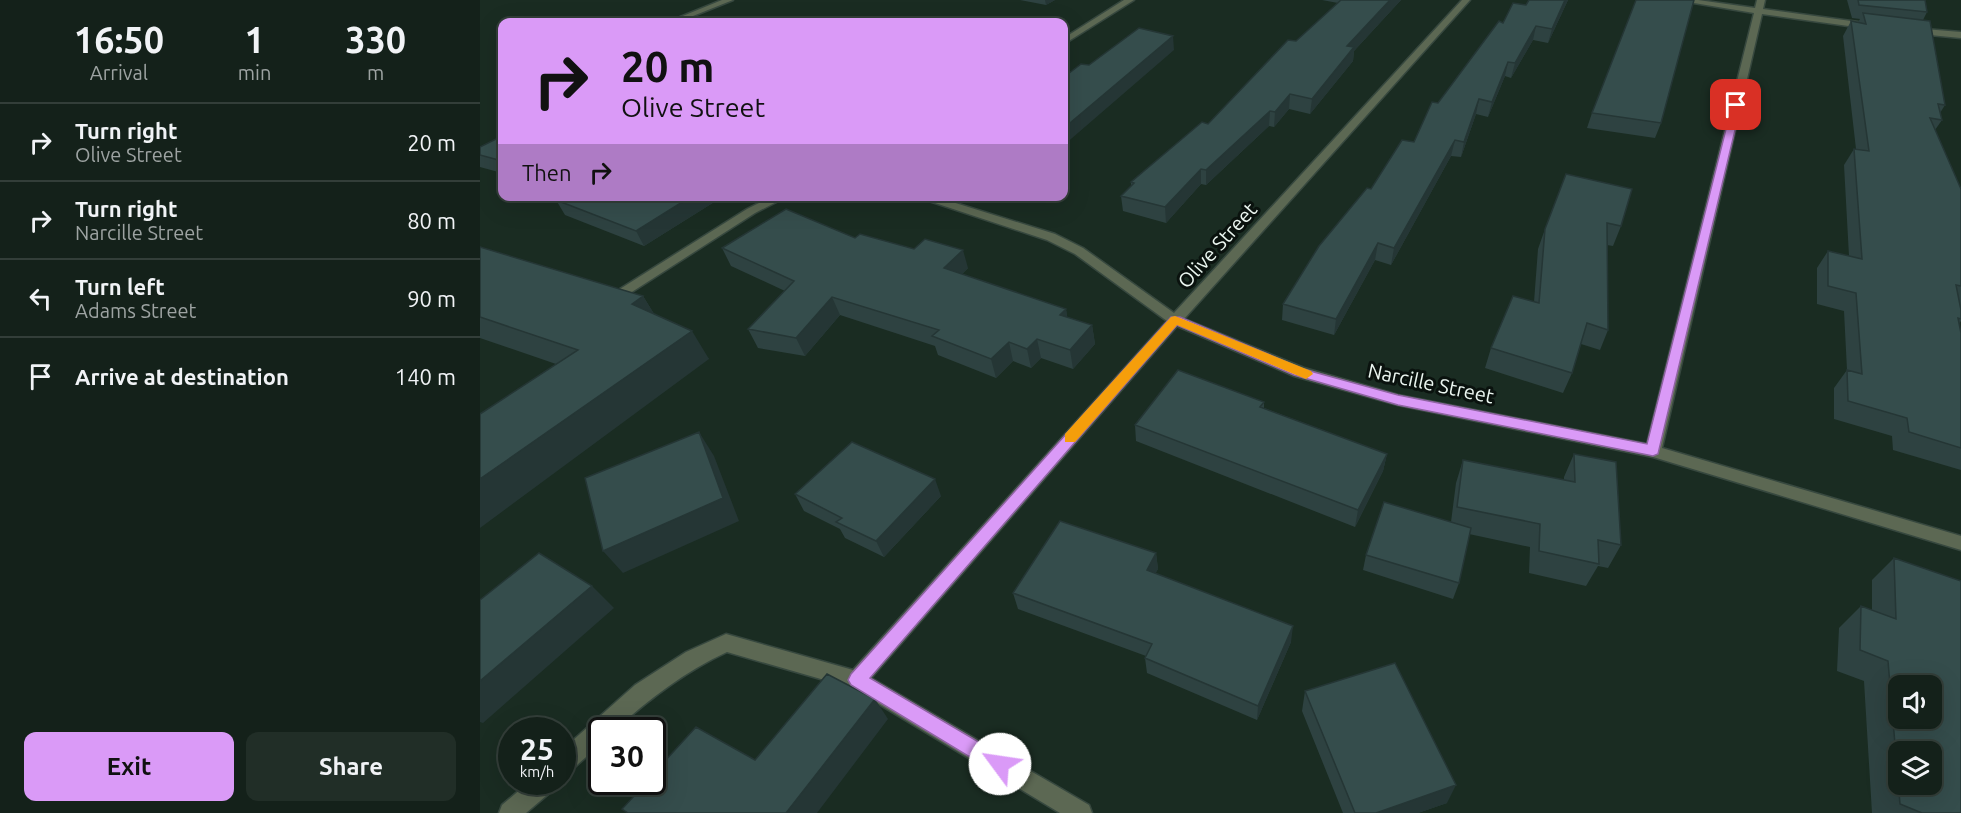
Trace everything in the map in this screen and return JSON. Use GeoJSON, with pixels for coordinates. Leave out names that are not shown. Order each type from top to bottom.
{"type":"FeatureCollection","features":[{"type":"Feature","properties":{"kind":"street"},"geometry":{"type":"LineString","coordinates":[[682,18],[729,0]]}},
{"type":"Feature","properties":{"kind":"street"},"geometry":{"type":"LineString","coordinates":[[1068,39],[1130,0]]}},
{"type":"Feature","properties":{"kind":"street","name":"Olive Street"},"geometry":{"type":"LineString","coordinates":[[857,680],[1175,320],[1466,0]]}},
{"type":"Feature","properties":{"kind":"street"},"geometry":{"type":"LineString","coordinates":[[1680,0],[1760,6],[1791,14],[1885,28]]}},
{"type":"Feature","properties":{"kind":"street"},"geometry":{"type":"LineString","coordinates":[[1653,451],[1760,6]]}},
{"type":"Feature","properties":{"kind":"street"},"geometry":{"type":"LineString","coordinates":[[1896,29],[1961,35]]}},
{"type":"Feature","properties":{"kind":"street"},"geometry":{"type":"LineString","coordinates":[[619,294],[751,211],[772,201]]}},
{"type":"Feature","properties":{"kind":"street","name":"Narcille Street"},"geometry":{"type":"LineString","coordinates":[[935,201],[1051,237],[1079,251],[1175,320],[1299,372],[1398,400],[1653,451],[1961,543]]}},
{"type":"Feature","properties":{"kind":"street"},"geometry":{"type":"LineString","coordinates":[[576,752],[642,692],[693,658],[726,643],[857,680],[1081,813]]}},
{"type":"Feature","properties":{"kind":"street"},"geometry":{"type":"LineString","coordinates":[[510,813],[530,795]]}},
{"type":"Feature","properties":{"kind":"building"},"geometry":{"type":"Polygon","coordinates":[[[1341,0],[1390,0],[1347,46],[1354,47],[1312,99],[1290,94],[1275,112],[1270,111],[1206,170],[1201,169],[1165,207],[1121,196],[1134,183],[1131,182],[1202,122],[1208,124],[1288,40],[1296,41],[1341,0]]]}},
{"type":"Feature","properties":{"kind":"building"},"geometry":{"type":"Polygon","coordinates":[[[1529,0],[1565,0],[1552,29],[1536,26],[1515,63],[1508,62],[1492,102],[1479,99],[1464,142],[1455,140],[1394,248],[1378,243],[1336,319],[1283,304],[1319,246],[1367,188],[1371,189],[1402,140],[1414,142],[1432,102],[1438,103],[1499,21],[1503,23],[1513,3],[1526,5],[1529,0]]]}},
{"type":"Feature","properties":{"kind":"building"},"geometry":{"type":"Polygon","coordinates":[[[1636,0],[1694,0],[1661,123],[1592,113],[1636,0]]]}},
{"type":"Feature","properties":{"kind":"building"},"geometry":{"type":"Polygon","coordinates":[[[1858,0],[1925,0],[1927,12],[1859,5],[1858,0]]]}},
{"type":"Feature","properties":{"kind":"building"},"geometry":{"type":"Polygon","coordinates":[[[1863,13],[1930,21],[1945,105],[1938,104],[1942,120],[1930,118],[1961,189],[1961,286],[1956,285],[1961,310],[1961,319],[1958,318],[1961,333],[1961,448],[1909,432],[1907,418],[1848,401],[1847,370],[1862,374],[1856,293],[1828,286],[1828,251],[1862,259],[1854,149],[1869,151],[1851,21],[1866,24],[1863,13]]]}},
{"type":"Feature","properties":{"kind":"building"},"geometry":{"type":"Polygon","coordinates":[[[1139,28],[1173,36],[1068,125],[1068,74],[1081,64],[1089,65],[1139,28]]]}},
{"type":"Feature","properties":{"kind":"building"},"geometry":{"type":"Polygon","coordinates":[[[498,138],[498,160],[480,155],[480,147],[498,138]]]}},
{"type":"Feature","properties":{"kind":"building"},"geometry":{"type":"Polygon","coordinates":[[[1566,174],[1632,189],[1621,226],[1607,223],[1608,330],[1587,323],[1572,373],[1491,348],[1513,296],[1539,303],[1545,229],[1566,174]]]}},
{"type":"Feature","properties":{"kind":"building"},"geometry":{"type":"Polygon","coordinates":[[[559,201],[684,201],[636,231],[559,201]]]}},
{"type":"Feature","properties":{"kind":"building"},"geometry":{"type":"Polygon","coordinates":[[[786,209],[855,238],[860,234],[914,249],[925,239],[963,250],[944,268],[1066,309],[1060,315],[1092,325],[1070,350],[1037,339],[1027,349],[1009,342],[991,359],[932,336],[939,330],[832,297],[796,338],[748,329],[794,281],[722,248],[786,209]]]}},
{"type":"Feature","properties":{"kind":"building"},"geometry":{"type":"Polygon","coordinates":[[[480,247],[643,296],[632,304],[692,331],[480,479],[480,414],[578,350],[480,317],[480,247]]]}},
{"type":"Feature","properties":{"kind":"building"},"geometry":{"type":"Polygon","coordinates":[[[1178,370],[1264,402],[1260,407],[1387,454],[1358,510],[1135,425],[1178,370]]]}},
{"type":"Feature","properties":{"kind":"building"},"geometry":{"type":"Polygon","coordinates":[[[699,432],[723,498],[603,551],[585,478],[699,432]]]}},
{"type":"Feature","properties":{"kind":"building"},"geometry":{"type":"Polygon","coordinates":[[[852,442],[935,479],[876,541],[836,522],[842,518],[795,494],[852,442]]]}},
{"type":"Feature","properties":{"kind":"building"},"geometry":{"type":"Polygon","coordinates":[[[1574,454],[1616,462],[1621,545],[1598,540],[1599,564],[1539,551],[1540,524],[1457,507],[1463,460],[1575,482],[1574,454]]]}},
{"type":"Feature","properties":{"kind":"building"},"geometry":{"type":"Polygon","coordinates":[[[1384,502],[1471,528],[1459,583],[1366,555],[1384,502]]]}},
{"type":"Feature","properties":{"kind":"building"},"geometry":{"type":"Polygon","coordinates":[[[1060,521],[1156,553],[1147,570],[1293,626],[1258,706],[1145,658],[1152,644],[1013,593],[1060,521]]]}},
{"type":"Feature","properties":{"kind":"building"},"geometry":{"type":"Polygon","coordinates":[[[539,553],[592,586],[480,681],[480,600],[539,553]]]}},
{"type":"Feature","properties":{"kind":"building"},"geometry":{"type":"Polygon","coordinates":[[[1894,558],[1961,581],[1961,813],[1922,813],[1900,804],[1899,795],[1942,795],[1942,741],[1895,741],[1894,729],[1942,729],[1942,675],[1889,675],[1888,661],[1860,650],[1861,606],[1896,619],[1894,558]]]}},
{"type":"Feature","properties":{"kind":"building"},"geometry":{"type":"Polygon","coordinates":[[[1395,663],[1456,785],[1376,813],[1355,813],[1305,691],[1395,663]]]}},
{"type":"Feature","properties":{"kind":"building"},"geometry":{"type":"Polygon","coordinates":[[[827,674],[875,699],[786,813],[628,813],[622,809],[635,795],[666,795],[666,760],[696,727],[755,760],[827,674]]]}},
{"type":"Feature","properties":{"kind":"slow traffic"},"geometry":{"type":"LineString","coordinates":[[1070,438],[1175,320],[1306,374]]}},
{"type":"Feature","properties":{"kind":"route"},"geometry":{"type":"LineString","coordinates":[[1000,764],[857,680],[1175,320],[1299,372],[1398,400],[1653,451],[1736,105]]}}]}
